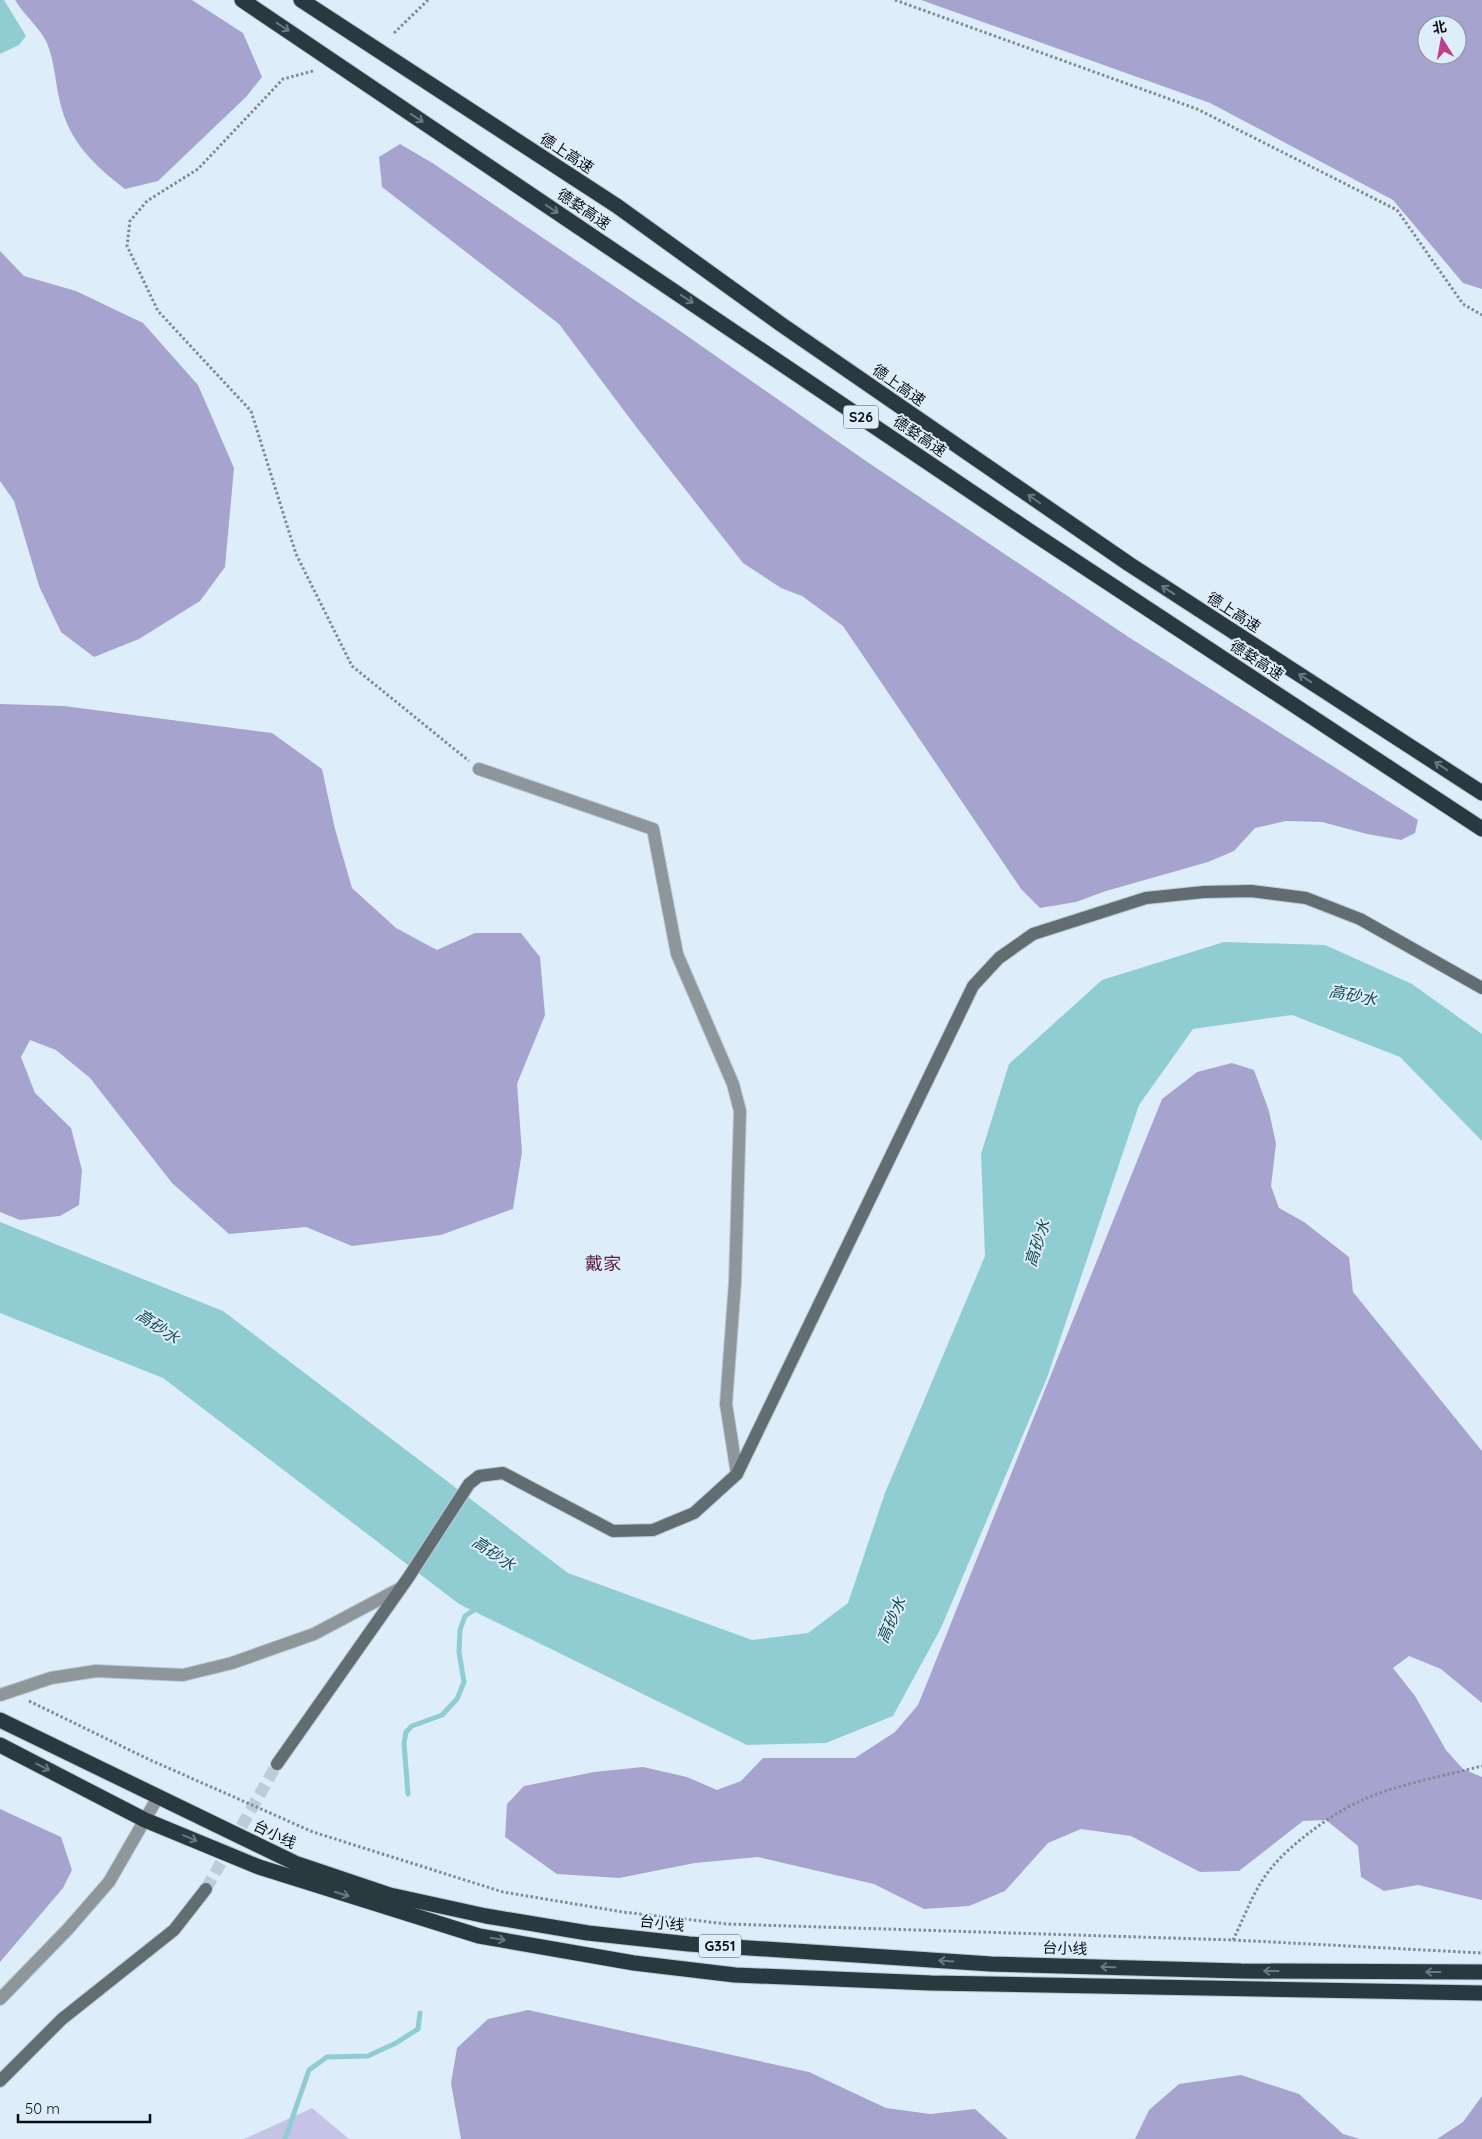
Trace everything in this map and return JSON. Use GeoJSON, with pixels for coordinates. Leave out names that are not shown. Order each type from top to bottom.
{"type":"FeatureCollection","features":[{"type":"Feature","properties":{"kind":"highway","name":"德婺高速"},"geometry":{"type":"LineString","coordinates":[[242,0],[1028,530],[1482,829]]}},
{"type":"Feature","properties":{"kind":"highway","name":"德上高速"},"geometry":{"type":"LineString","coordinates":[[301,0],[617,206],[782,325],[1129,564],[1482,793]]}},
{"type":"Feature","properties":{"kind":"highway","name":"台小线"},"geometry":{"type":"LineString","coordinates":[[0,1720],[295,1863],[390,1895],[486,1916],[588,1933],[688,1944],[991,1964],[1241,1971],[1482,1972]]}},
{"type":"Feature","properties":{"kind":"highway","name":"G351"},"geometry":{"type":"LineString","coordinates":[[0,1745],[145,1820],[259,1867],[479,1936],[634,1963],[735,1975],[931,1982],[1482,1993]]}},
{"type":"Feature","properties":{"kind":"street"},"geometry":{"type":"LineString","coordinates":[[479,769],[653,828],[677,954],[733,1084],[740,1111],[734,1282],[726,1404],[737,1474]]}},
{"type":"Feature","properties":{"kind":"street"},"geometry":{"type":"LineString","coordinates":[[277,1764],[408,1578],[469,1484],[479,1476],[503,1473],[613,1531],[653,1530],[694,1513],[737,1474],[974,986],[998,958],[1033,934],[1146,898],[1204,892],[1251,892],[1306,898],[1360,918],[1482,988]]}},
{"type":"Feature","properties":{"kind":"street"},"geometry":{"type":"LineString","coordinates":[[5,1693],[51,1678],[96,1671],[182,1675],[232,1663],[314,1634],[399,1589]]}},
{"type":"Feature","properties":{"kind":"street"},"geometry":{"type":"LineString","coordinates":[[0,1999],[68,1929],[109,1882],[158,1797]]}},
{"type":"Feature","properties":{"kind":"street"},"geometry":{"type":"LineString","coordinates":[[0,2080],[62,2019],[174,1930],[206,1889]]}},
{"type":"Feature","properties":{"kind":"path"},"geometry":{"type":"LineString","coordinates":[[394,33],[428,0]]}},
{"type":"Feature","properties":{"kind":"path"},"geometry":{"type":"LineString","coordinates":[[895,0],[1197,109],[1397,210],[1463,304],[1482,315]]}},
{"type":"Feature","properties":{"kind":"path"},"geometry":{"type":"LineString","coordinates":[[313,72],[283,79],[198,168],[147,201],[130,221],[127,246],[158,311],[251,411],[296,554],[352,666],[479,769]]}},
{"type":"Feature","properties":{"kind":"path"},"geometry":{"type":"LineString","coordinates":[[5,1693],[313,1832],[503,1892],[623,1912],[727,1924],[1234,1940],[1482,1953]]}},
{"type":"Feature","properties":{"kind":"path"},"geometry":{"type":"LineString","coordinates":[[1234,1940],[1272,1866],[1296,1844],[1339,1813],[1358,1802],[1405,1786],[1482,1766]]}},
{"type":"Feature","properties":{"kind":"shaded area"},"geometry":{"type":"Polygon","coordinates":[[[15,0],[192,0],[243,33],[262,77],[246,97],[158,181],[125,189],[103,171],[76,141],[64,116],[47,43],[15,0]]]}},
{"type":"Feature","properties":{"kind":"shaded area"},"geometry":{"type":"Polygon","coordinates":[[[921,0],[1482,0],[1482,289],[1463,283],[1393,200],[1210,103],[921,0]]]}},
{"type":"Feature","properties":{"kind":"shaded area"},"geometry":{"type":"Polygon","coordinates":[[[400,144],[434,164],[670,324],[863,459],[1130,638],[1418,820],[1415,833],[1401,840],[1367,834],[1322,822],[1286,821],[1255,828],[1234,851],[1208,862],[1106,891],[1076,902],[1040,908],[1021,889],[843,626],[802,596],[781,588],[743,563],[637,428],[559,324],[382,187],[379,157],[400,144]]]}},
{"type":"Feature","properties":{"kind":"shaded area"},"geometry":{"type":"Polygon","coordinates":[[[0,251],[24,276],[76,291],[143,323],[198,385],[234,468],[225,567],[200,601],[139,639],[94,657],[61,632],[39,586],[14,501],[0,481],[0,251]]]}},
{"type":"Feature","properties":{"kind":"shaded area"},"geometry":{"type":"Polygon","coordinates":[[[0,704],[64,706],[272,733],[322,769],[335,829],[352,888],[396,928],[437,950],[475,933],[521,933],[540,957],[545,1015],[517,1084],[522,1152],[513,1209],[441,1235],[352,1246],[306,1227],[229,1234],[172,1183],[90,1078],[56,1050],[30,1040],[21,1057],[35,1093],[71,1128],[82,1170],[79,1205],[60,1216],[20,1220],[0,1212],[0,704]]]}},
{"type":"Feature","properties":{"kind":"shaded area"},"geometry":{"type":"Polygon","coordinates":[[[1232,1063],[1254,1070],[1269,1111],[1276,1144],[1271,1186],[1279,1208],[1304,1222],[1349,1257],[1353,1292],[1482,1451],[1482,1703],[1441,1669],[1409,1656],[1393,1668],[1415,1696],[1446,1750],[1463,1769],[1482,1777],[1482,1900],[1418,1885],[1384,1891],[1361,1877],[1358,1846],[1326,1820],[1303,1821],[1239,1871],[1200,1872],[1131,1836],[1081,1829],[1048,1843],[1005,1891],[969,1906],[924,1909],[874,1884],[758,1857],[695,1863],[619,1878],[557,1874],[505,1837],[507,1804],[524,1786],[594,1772],[643,1767],[687,1777],[717,1790],[741,1781],[763,1758],[855,1758],[895,1732],[918,1705],[1162,1099],[1197,1072],[1232,1063]]]}},
{"type":"Feature","properties":{"kind":"shaded area"},"geometry":{"type":"Polygon","coordinates":[[[0,1809],[61,1837],[72,1870],[63,1888],[0,1962],[0,1809]]]}},
{"type":"Feature","properties":{"kind":"shaded area"},"geometry":{"type":"Polygon","coordinates":[[[528,2010],[809,2072],[886,2108],[930,2114],[975,2109],[1008,2139],[461,2139],[451,2083],[457,2048],[488,2019],[528,2010]]]}},
{"type":"Feature","properties":{"kind":"shaded area"},"geometry":{"type":"Polygon","coordinates":[[[1241,2075],[1299,2094],[1343,2134],[1360,2139],[1135,2139],[1149,2110],[1179,2084],[1241,2075]]]}},
{"type":"Feature","properties":{"kind":"shaded area"},"geometry":{"type":"Polygon","coordinates":[[[1482,2096],[1482,2139],[1437,2139],[1463,2122],[1482,2096]]]}},
{"type":"Feature","properties":{"kind":"shaded area"},"geometry":{"type":"Polygon","coordinates":[[[312,2108],[349,2139],[244,2139],[312,2108]]]}},
{"type":"Feature","properties":{"kind":"water"},"geometry":{"type":"Polygon","coordinates":[[[0,0],[4,0],[26,36],[19,45],[0,54],[0,0]]]}},
{"type":"Feature","properties":{"kind":"water","name":"高砂水"},"geometry":{"type":"Polygon","coordinates":[[[1224,942],[1325,945],[1412,984],[1482,1034],[1482,1141],[1400,1057],[1292,1015],[1193,1029],[1139,1105],[1047,1378],[941,1628],[893,1716],[826,1743],[747,1745],[459,1604],[163,1378],[0,1313],[0,1222],[223,1311],[568,1573],[752,1640],[808,1633],[848,1603],[885,1493],[985,1256],[981,1154],[1009,1064],[1102,980],[1224,942]]]}},
{"type":"Feature","properties":{"kind":"waterway"},"geometry":{"type":"LineString","coordinates":[[408,1794],[404,1743],[406,1732],[412,1726],[442,1715],[457,1699],[464,1682],[459,1652],[460,1630],[465,1616],[477,1608]]}},
{"type":"Feature","properties":{"kind":"waterway"},"geometry":{"type":"LineString","coordinates":[[285,2139],[309,2070],[327,2057],[368,2056],[396,2043],[418,2029],[420,2013]]}},
{"type":"Feature","properties":{"kind":"tunnel"},"geometry":{"type":"LineString","coordinates":[[206,1889],[277,1764]]}},
{"type":"Feature","properties":{"kind":"district","name":"戴家"},"geometry":{"type":"Point","coordinates":[603,1263]}}]}
